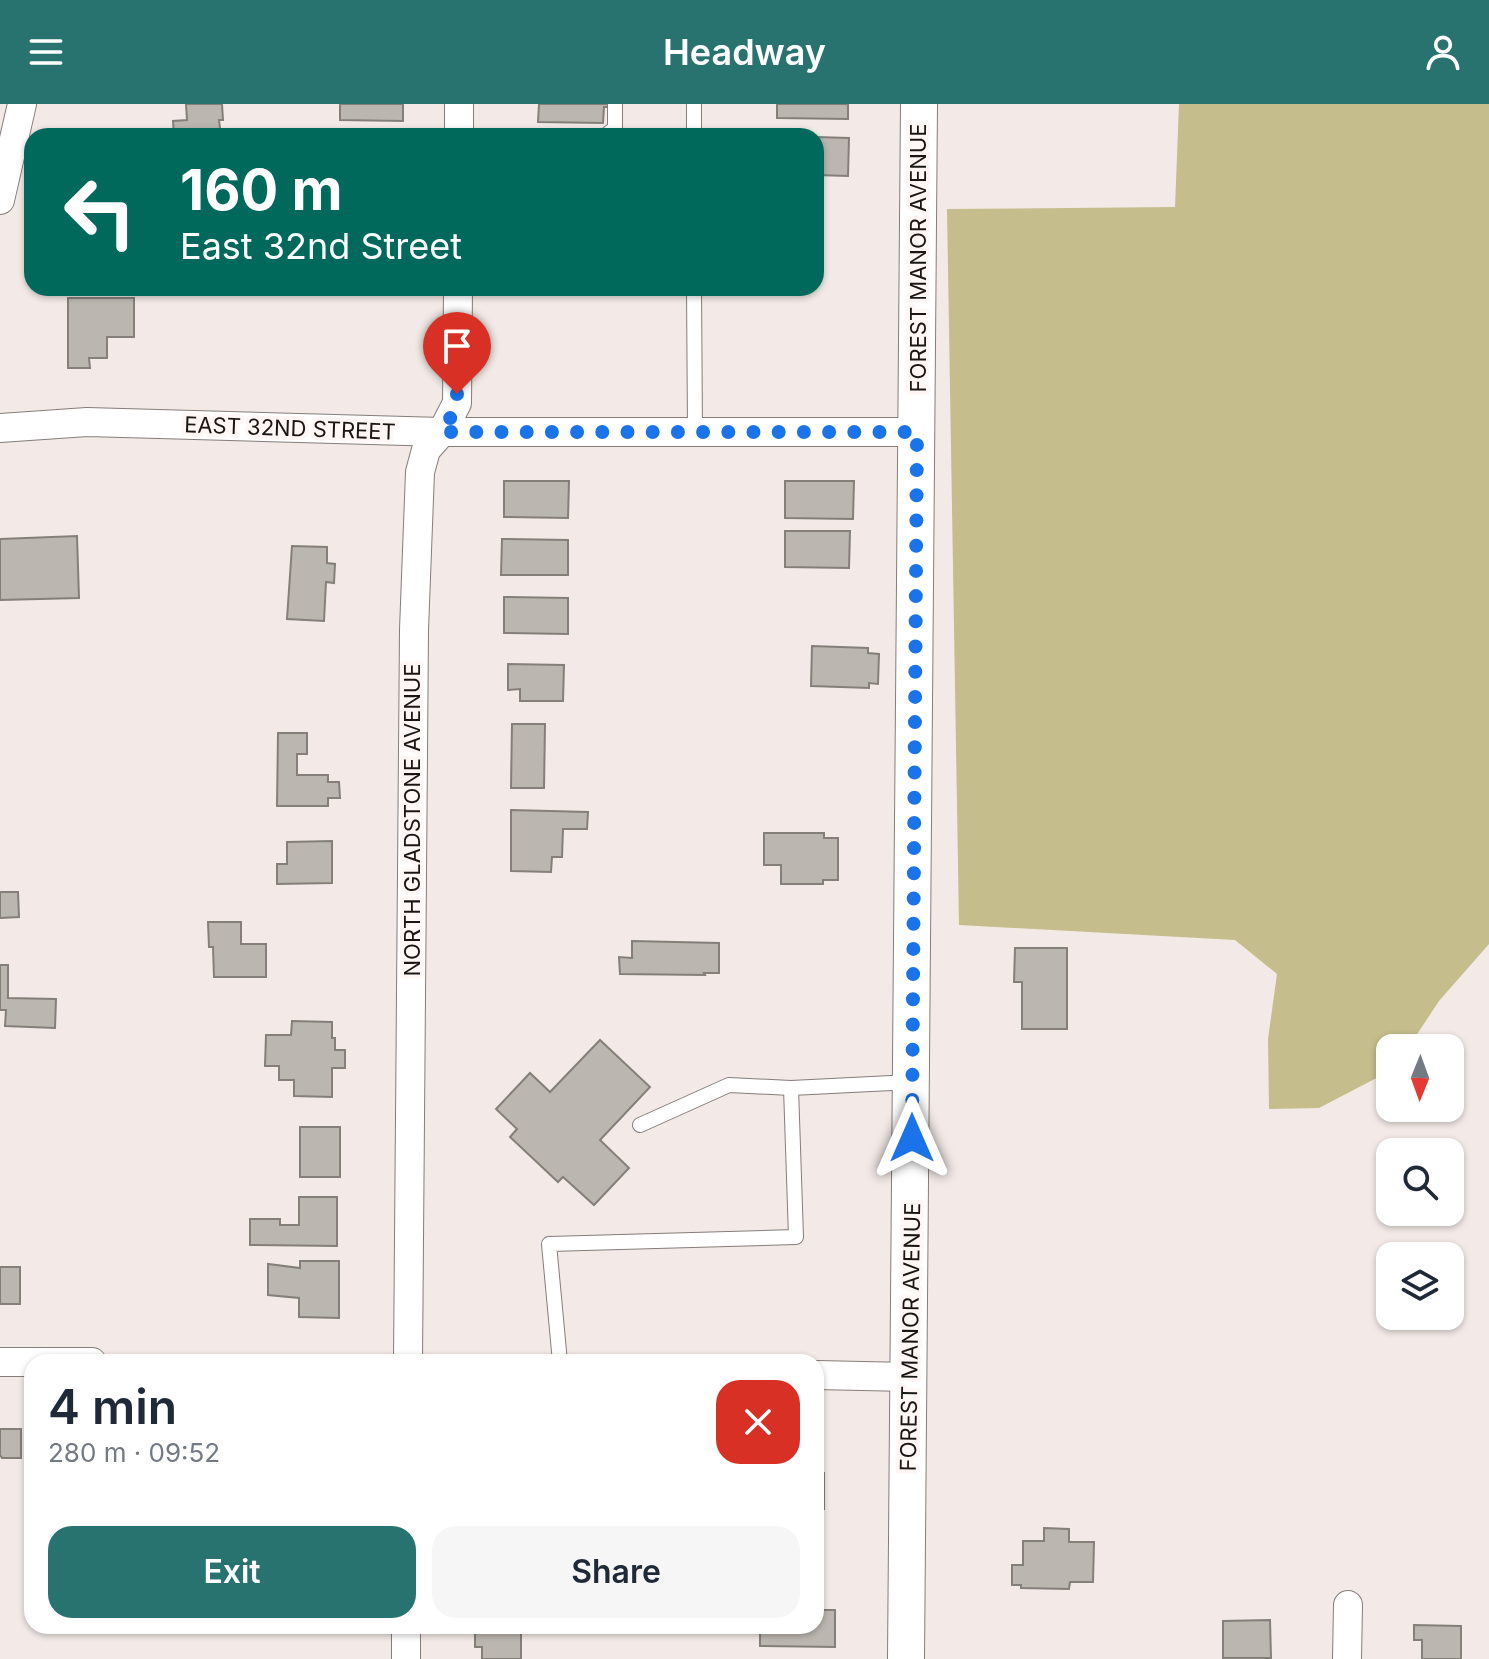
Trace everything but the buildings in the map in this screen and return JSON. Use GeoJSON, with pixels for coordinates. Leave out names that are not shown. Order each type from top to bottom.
{"type":"FeatureCollection","features":[{"type":"Feature","properties":{"kind":"street"},"geometry":{"type":"LineString","coordinates":[[0,200],[22,104]]}},
{"type":"Feature","properties":{"kind":"street"},"geometry":{"type":"LineString","coordinates":[[459,104],[459,128]]}},
{"type":"Feature","properties":{"kind":"street","name":"FOREST MANOR AVENUE"},"geometry":{"type":"LineString","coordinates":[[906,1659],[919,104]]}},
{"type":"Feature","properties":{"kind":"street","name":"NORTH GLADSTONE AVENUE"},"geometry":{"type":"LineString","coordinates":[[408,1354],[414,630],[420,472],[426,450],[442,432],[457,403],[458,296]]}},
{"type":"Feature","properties":{"kind":"street","name":"EAST 32ND STREET"},"geometry":{"type":"LineString","coordinates":[[0,428],[87,422],[442,432],[917,432]]}},
{"type":"Feature","properties":{"kind":"street"},"geometry":{"type":"LineString","coordinates":[[0,1362],[24,1362]]}},
{"type":"Feature","properties":{"kind":"street"},"geometry":{"type":"LineString","coordinates":[[824,1375],[909,1377]]}},
{"type":"Feature","properties":{"kind":"street"},"geometry":{"type":"LineString","coordinates":[[1347,1659],[1348,1605]]}},
{"type":"Feature","properties":{"kind":"street"},"geometry":{"type":"LineString","coordinates":[[406,1634],[406,1659]]}},
{"type":"Feature","properties":{"kind":"lane"},"geometry":{"type":"LineString","coordinates":[[615,104],[615,128]]}},
{"type":"Feature","properties":{"kind":"lane"},"geometry":{"type":"LineString","coordinates":[[694,104],[694,128]]}},
{"type":"Feature","properties":{"kind":"lane"},"geometry":{"type":"LineString","coordinates":[[694,296],[695,432]]}},
{"type":"Feature","properties":{"kind":"lane"},"geometry":{"type":"LineString","coordinates":[[640,1125],[729,1085],[791,1088],[912,1082]]}},
{"type":"Feature","properties":{"kind":"lane"},"geometry":{"type":"LineString","coordinates":[[559,1354],[549,1244],[796,1237],[791,1088]]}},
{"type":"Feature","properties":{"kind":"shaded area"},"geometry":{"type":"Polygon","coordinates":[[[1179,104],[1489,104],[1489,944],[1439,1001],[1417,1034],[1376,1034],[1376,1078],[1319,1108],[1269,1109],[1268,1039],[1277,974],[1235,940],[959,925],[947,209],[1175,207],[1179,104]]]}},
{"type":"Feature","properties":{"kind":"route"},"geometry":{"type":"LineString","coordinates":[[457,394],[457,403],[442,432],[917,432],[912,1138]]}}]}
